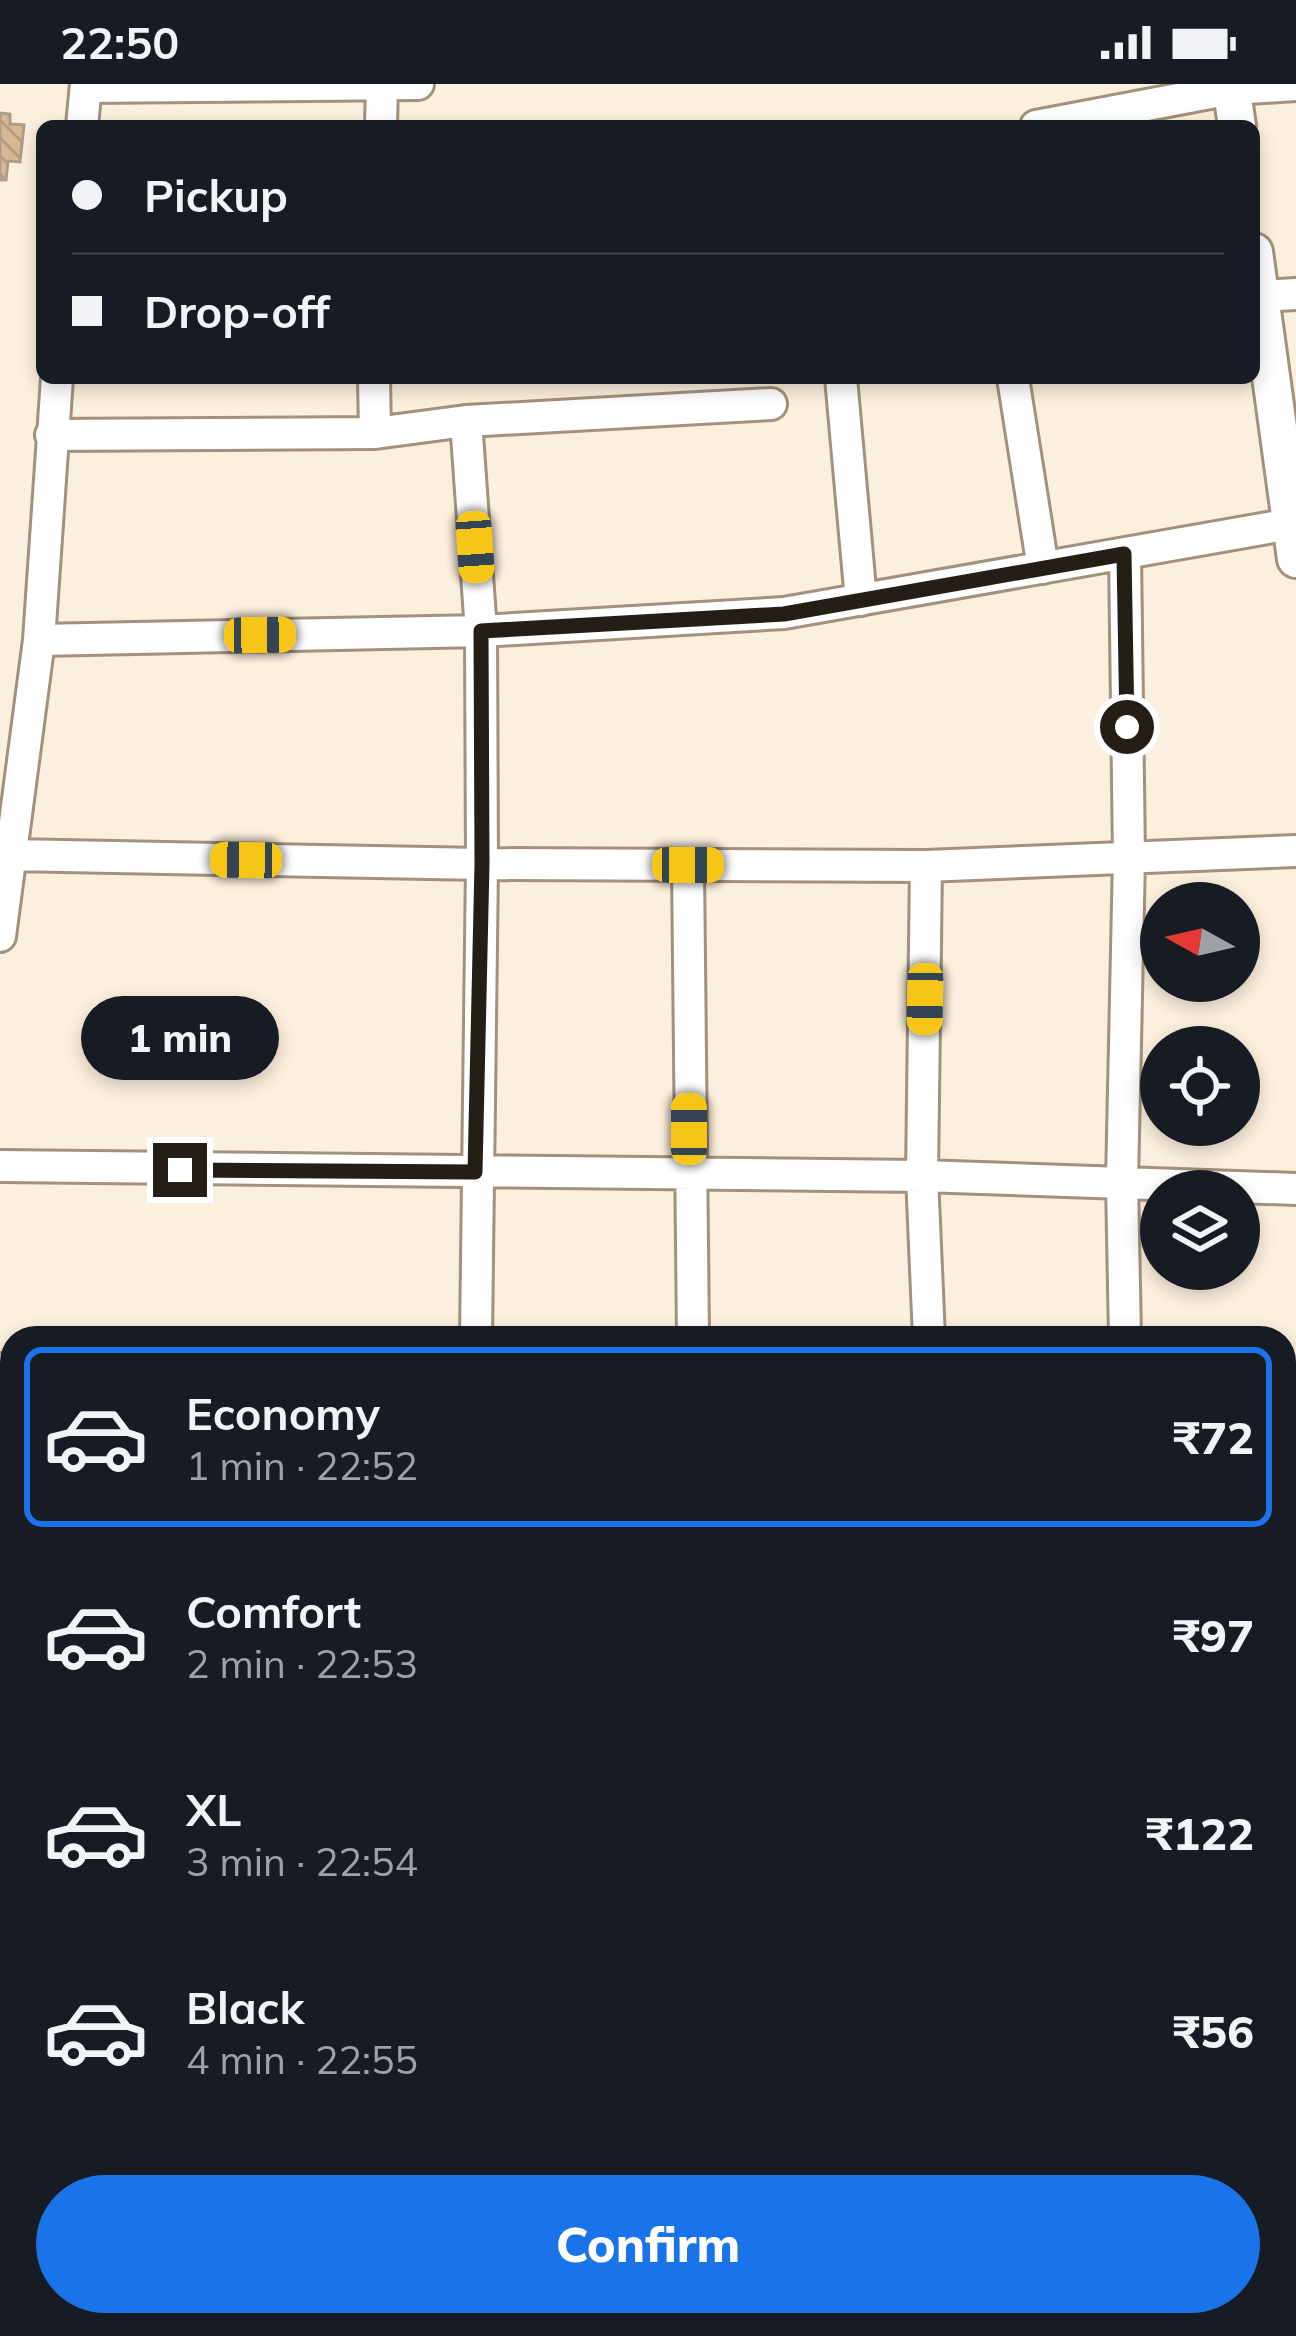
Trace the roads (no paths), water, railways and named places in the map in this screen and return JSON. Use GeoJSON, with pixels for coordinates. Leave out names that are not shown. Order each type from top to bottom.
{"type":"FeatureCollection","features":[{"type":"Feature","properties":{"kind":"street"},"geometry":{"type":"LineString","coordinates":[[83,120],[86,86],[418,84]]}},
{"type":"Feature","properties":{"kind":"street"},"geometry":{"type":"LineString","coordinates":[[1066,120],[1231,87],[1296,85]]}},
{"type":"Feature","properties":{"kind":"street"},"geometry":{"type":"LineString","coordinates":[[381,120],[382,86]]}},
{"type":"Feature","properties":{"kind":"street"},"geometry":{"type":"LineString","coordinates":[[1231,87],[1236,120]]}},
{"type":"Feature","properties":{"kind":"street"},"geometry":{"type":"LineString","coordinates":[[39,640],[481,631],[784,614],[1124,554],[1294,535],[1267,278]]}},
{"type":"Feature","properties":{"kind":"street"},"geometry":{"type":"LineString","coordinates":[[0,936],[11,855],[10,784],[39,640],[56,384]]}},
{"type":"Feature","properties":{"kind":"street"},"geometry":{"type":"LineString","coordinates":[[374,384],[374,433]]}},
{"type":"Feature","properties":{"kind":"street"},"geometry":{"type":"LineString","coordinates":[[842,384],[861,600]]}},
{"type":"Feature","properties":{"kind":"street"},"geometry":{"type":"LineString","coordinates":[[1014,384],[1043,568]]}},
{"type":"Feature","properties":{"kind":"street"},"geometry":{"type":"LineString","coordinates":[[51,435],[374,433],[466,421],[771,404]]}},
{"type":"Feature","properties":{"kind":"street"},"geometry":{"type":"LineString","coordinates":[[466,421],[481,631],[476,1326]]}},
{"type":"Feature","properties":{"kind":"street"},"geometry":{"type":"LineString","coordinates":[[1124,554],[1129,857],[1122,1183],[1125,1326]]}},
{"type":"Feature","properties":{"kind":"street"},"geometry":{"type":"LineString","coordinates":[[11,855],[926,866],[1296,851]]}},
{"type":"Feature","properties":{"kind":"street"},"geometry":{"type":"LineString","coordinates":[[688,865],[693,1326]]}},
{"type":"Feature","properties":{"kind":"street"},"geometry":{"type":"LineString","coordinates":[[926,866],[922,1175],[928,1326]]}},
{"type":"Feature","properties":{"kind":"street"},"geometry":{"type":"LineString","coordinates":[[0,1166],[922,1175],[1296,1189]]}}]}
